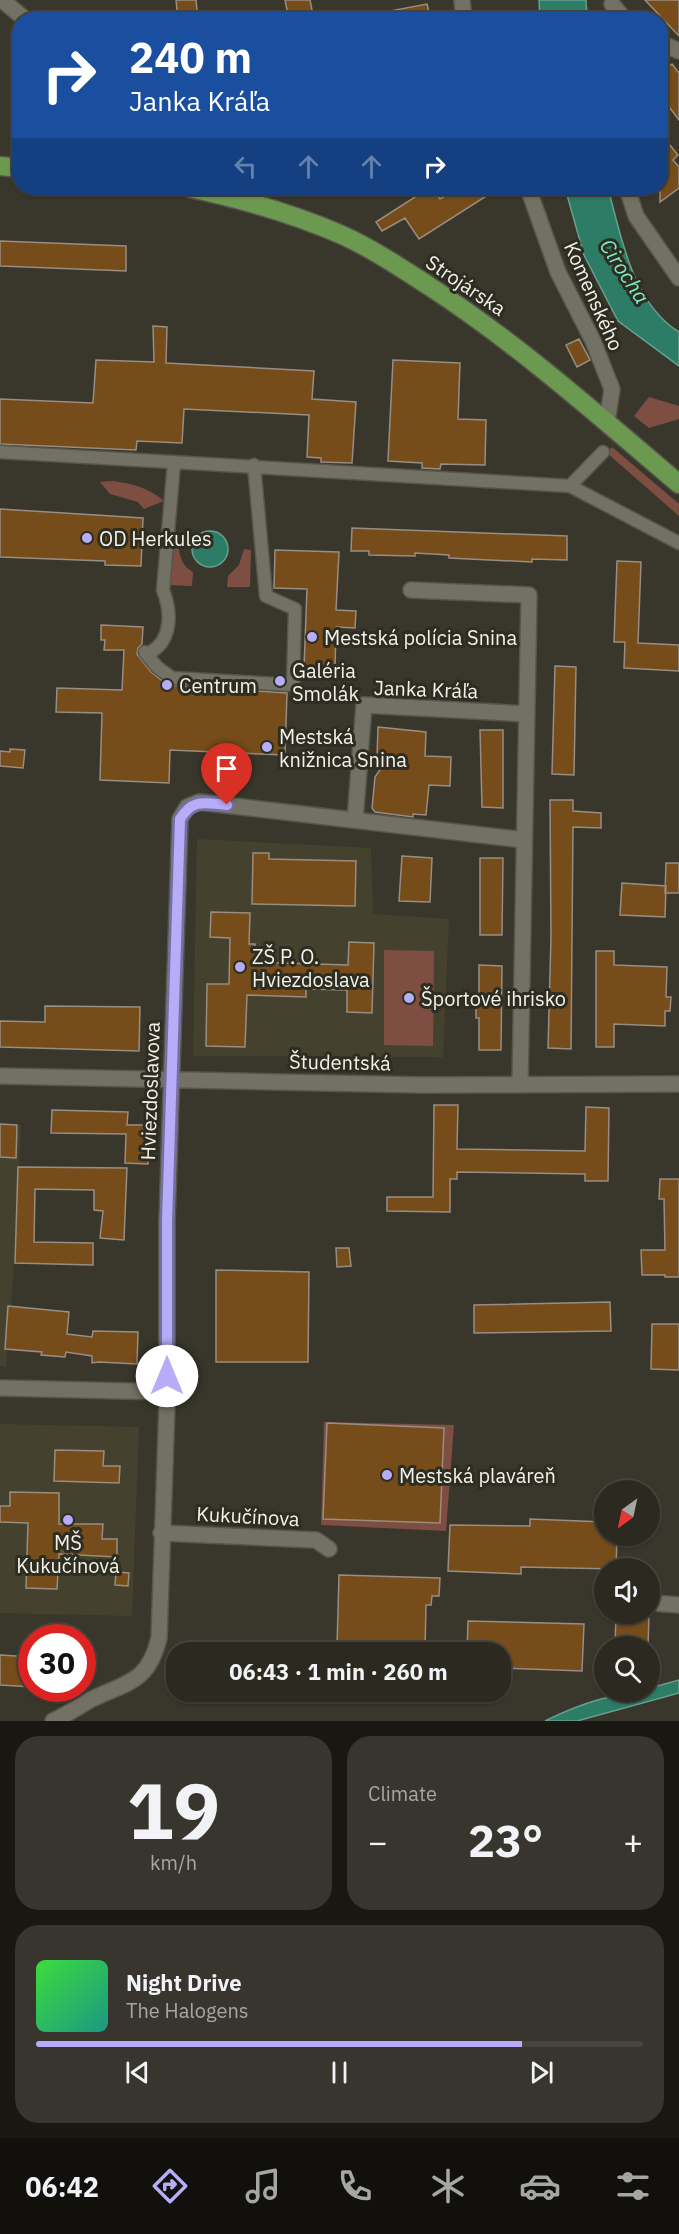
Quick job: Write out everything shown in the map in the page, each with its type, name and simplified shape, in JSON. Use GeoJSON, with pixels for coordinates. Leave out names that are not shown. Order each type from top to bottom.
{"type":"FeatureCollection","features":[{"type":"Feature","properties":{"kind":"main road","name":"Strojárska"},"geometry":{"type":"LineString","coordinates":[[218,195],[312,223],[384,257],[489,327],[607,422],[679,484]]}},
{"type":"Feature","properties":{"kind":"street"},"geometry":{"type":"LineString","coordinates":[[2,0],[16,12]]}},
{"type":"Feature","properties":{"kind":"street","name":"Komenského"},"geometry":{"type":"LineString","coordinates":[[530,195],[558,272],[593,342],[612,389],[607,422]]}},
{"type":"Feature","properties":{"kind":"street"},"geometry":{"type":"LineString","coordinates":[[629,195],[636,216],[679,278]]}},
{"type":"Feature","properties":{"kind":"street"},"geometry":{"type":"LineString","coordinates":[[0,452],[174,463],[254,465],[312,471],[570,486],[679,543]]}},
{"type":"Feature","properties":{"kind":"street"},"geometry":{"type":"LineString","coordinates":[[570,486],[603,452]]}},
{"type":"Feature","properties":{"kind":"street"},"geometry":{"type":"LineString","coordinates":[[174,463],[163,590],[169,606],[166,636],[159,647],[148,652],[157,667],[172,678],[293,685],[295,609],[266,596],[254,465]]}},
{"type":"Feature","properties":{"kind":"street"},"geometry":{"type":"LineString","coordinates":[[411,590],[529,595],[520,1085]]}},
{"type":"Feature","properties":{"kind":"street","name":"Janka Kráľa"},"geometry":{"type":"LineString","coordinates":[[355,820],[364,705],[527,714]]}},
{"type":"Feature","properties":{"kind":"street","name":"Hviezdoslavova"},"geometry":{"type":"LineString","coordinates":[[167,1392],[167,1221],[180,819],[187,807],[199,802],[355,820]]}},
{"type":"Feature","properties":{"kind":"street"},"geometry":{"type":"LineString","coordinates":[[355,820],[524,840]]}},
{"type":"Feature","properties":{"kind":"street","name":"Študentská"},"geometry":{"type":"LineString","coordinates":[[0,1076],[520,1085],[679,1084]]}},
{"type":"Feature","properties":{"kind":"street"},"geometry":{"type":"LineString","coordinates":[[0,1388],[167,1392],[159,1638],[152,1661],[135,1679],[53,1721]]}},
{"type":"Feature","properties":{"kind":"street","name":"Kukučínova"},"geometry":{"type":"LineString","coordinates":[[161,1533],[316,1540],[329,1549]]}},
{"type":"Feature","properties":{"kind":"street"},"geometry":{"type":"LineString","coordinates":[[660,1604],[679,1605]]}},
{"type":"Feature","properties":{"kind":"shaded area"},"geometry":{"type":"Polygon","coordinates":[[[649,397],[679,406],[679,419],[649,428],[634,416],[649,397]]]}},
{"type":"Feature","properties":{"kind":"shaded area"},"geometry":{"type":"Polygon","coordinates":[[[612,447],[679,504],[679,516],[607,453],[612,447]]]}},
{"type":"Feature","properties":{"kind":"shaded area"},"geometry":{"type":"Polygon","coordinates":[[[112,481],[140,487],[164,501],[144,509],[138,502],[110,494],[100,482],[112,481]]]}},
{"type":"Feature","properties":{"kind":"shaded area"},"geometry":{"type":"Polygon","coordinates":[[[171,538],[179,538],[181,558],[185,566],[193,572],[192,586],[169,585],[171,538]]]}},
{"type":"Feature","properties":{"kind":"shaded area"},"geometry":{"type":"Polygon","coordinates":[[[244,549],[251,550],[250,587],[227,587],[228,576],[239,565],[244,549]]]}},
{"type":"Feature","properties":{"kind":"shaded area"},"geometry":{"type":"Polygon","coordinates":[[[197,839],[371,848],[373,914],[449,919],[443,1057],[193,1056],[197,839]]]}},
{"type":"Feature","properties":{"kind":"shaded area","name":"Športové ihrisko"},"geometry":{"type":"Polygon","coordinates":[[[384,950],[434,951],[433,1046],[384,1045],[384,950]]]}},
{"type":"Feature","properties":{"kind":"shaded area"},"geometry":{"type":"Polygon","coordinates":[[[0,1125],[21,1125],[6,1366],[0,1366],[0,1125]]]}},
{"type":"Feature","properties":{"kind":"shaded area","name":"Mestská plaváreň"},"geometry":{"type":"Polygon","coordinates":[[[324,1422],[454,1425],[446,1531],[321,1525],[324,1422]]]}},
{"type":"Feature","properties":{"kind":"shaded area","name":"MŠ Kukučínová"},"geometry":{"type":"Polygon","coordinates":[[[0,1424],[139,1427],[132,1616],[0,1613],[0,1424]]]}},
{"type":"Feature","properties":{"kind":"water"},"geometry":{"type":"Polygon","coordinates":[[[539,0],[586,0],[587,12],[540,12],[539,0]]]}},
{"type":"Feature","properties":{"kind":"water","name":"Cirocha"},"geometry":{"type":"Polygon","coordinates":[[[567,195],[610,195],[624,247],[639,286],[663,319],[679,332],[679,366],[618,321],[584,255],[567,195]]]}},
{"type":"Feature","properties":{"kind":"water"},"geometry":{"type":"Polygon","coordinates":[[[210,531],[223,536],[228,549],[223,562],[210,567],[197,562],[192,549],[197,536],[210,531]]]}},
{"type":"Feature","properties":{"kind":"water"},"geometry":{"type":"Polygon","coordinates":[[[679,1680],[679,1693],[660,1698],[660,1685],[679,1680]]]}},
{"type":"Feature","properties":{"kind":"water"},"geometry":{"type":"Polygon","coordinates":[[[594,1701],[646,1702],[577,1721],[545,1721],[594,1701]]]}},
{"type":"Feature","properties":{"kind":"building"},"geometry":{"type":"Polygon","coordinates":[[[176,0],[196,0],[197,12],[177,12],[176,0]]]}},
{"type":"Feature","properties":{"kind":"building"},"geometry":{"type":"Polygon","coordinates":[[[285,0],[310,0],[312,12],[287,12],[285,0]]]}},
{"type":"Feature","properties":{"kind":"building"},"geometry":{"type":"Polygon","coordinates":[[[645,0],[679,0],[679,36],[668,24],[668,12],[656,12],[645,0]]]}},
{"type":"Feature","properties":{"kind":"building"},"geometry":{"type":"Polygon","coordinates":[[[427,4],[429,12],[384,12],[427,4]]]}},
{"type":"Feature","properties":{"kind":"building"},"geometry":{"type":"Polygon","coordinates":[[[672,64],[679,73],[679,120],[668,105],[668,67],[672,64]]]}},
{"type":"Feature","properties":{"kind":"building"},"geometry":{"type":"Polygon","coordinates":[[[668,145],[678,155],[673,160],[679,167],[679,188],[660,202],[660,195],[668,195],[668,145]]]}},
{"type":"Feature","properties":{"kind":"building"},"geometry":{"type":"Polygon","coordinates":[[[418,195],[437,195],[440,199],[447,195],[488,195],[419,239],[405,218],[382,231],[376,222],[418,195]]]}},
{"type":"Feature","properties":{"kind":"building"},"geometry":{"type":"Polygon","coordinates":[[[0,241],[126,246],[126,271],[0,266],[0,241]]]}},
{"type":"Feature","properties":{"kind":"building"},"geometry":{"type":"Polygon","coordinates":[[[153,326],[167,327],[166,363],[314,371],[312,399],[356,402],[352,463],[321,462],[321,458],[307,457],[309,415],[184,409],[182,443],[137,441],[136,450],[0,444],[0,399],[93,403],[96,360],[154,362],[153,326]]]}},
{"type":"Feature","properties":{"kind":"building"},"geometry":{"type":"Polygon","coordinates":[[[579,339],[590,360],[577,367],[566,345],[579,339]]]}},
{"type":"Feature","properties":{"kind":"building"},"geometry":{"type":"Polygon","coordinates":[[[393,360],[460,363],[458,419],[486,420],[485,465],[441,464],[440,469],[422,468],[422,463],[388,461],[393,360]]]}},
{"type":"Feature","properties":{"kind":"building","name":"OD Herkules"},"geometry":{"type":"Polygon","coordinates":[[[0,509],[143,518],[141,566],[105,565],[105,561],[0,557],[0,509]]]}},
{"type":"Feature","properties":{"kind":"building"},"geometry":{"type":"Polygon","coordinates":[[[352,528],[567,536],[567,560],[532,559],[532,562],[449,558],[449,555],[415,553],[415,556],[369,555],[369,551],[351,551],[352,528]]]}},
{"type":"Feature","properties":{"kind":"building"},"geometry":{"type":"Polygon","coordinates":[[[275,550],[339,552],[336,610],[356,611],[355,628],[336,627],[335,669],[304,668],[307,589],[274,588],[275,550]]]}},
{"type":"Feature","properties":{"kind":"building"},"geometry":{"type":"Polygon","coordinates":[[[617,561],[641,562],[638,643],[679,645],[679,671],[624,668],[625,642],[614,642],[617,561]]]}},
{"type":"Feature","properties":{"kind":"building"},"geometry":{"type":"Polygon","coordinates":[[[101,625],[143,627],[142,644],[137,654],[151,672],[168,685],[287,693],[285,755],[170,750],[169,783],[100,780],[102,713],[56,712],[57,688],[122,690],[124,650],[104,650],[105,640],[101,640],[101,625]]]}},
{"type":"Feature","properties":{"kind":"building"},"geometry":{"type":"Polygon","coordinates":[[[555,666],[576,667],[574,775],[552,774],[555,666]]]}},
{"type":"Feature","properties":{"kind":"building"},"geometry":{"type":"Polygon","coordinates":[[[378,727],[426,732],[425,756],[451,757],[450,786],[429,785],[426,815],[413,814],[413,817],[375,812],[372,808],[375,777],[388,758],[377,757],[378,727]]]}},
{"type":"Feature","properties":{"kind":"building"},"geometry":{"type":"Polygon","coordinates":[[[480,730],[503,730],[503,808],[482,807],[480,730]]]}},
{"type":"Feature","properties":{"kind":"building"},"geometry":{"type":"Polygon","coordinates":[[[10,749],[25,750],[23,768],[0,766],[0,751],[10,752],[10,749]]]}},
{"type":"Feature","properties":{"kind":"building"},"geometry":{"type":"Polygon","coordinates":[[[550,800],[573,800],[573,811],[601,813],[601,828],[573,827],[571,1049],[548,1048],[551,937],[550,800]]]}},
{"type":"Feature","properties":{"kind":"building"},"geometry":{"type":"Polygon","coordinates":[[[253,853],[269,853],[269,859],[356,861],[355,906],[252,904],[253,853]]]}},
{"type":"Feature","properties":{"kind":"building"},"geometry":{"type":"Polygon","coordinates":[[[402,856],[432,858],[430,902],[399,901],[402,856]]]}},
{"type":"Feature","properties":{"kind":"building"},"geometry":{"type":"Polygon","coordinates":[[[480,858],[503,858],[502,935],[480,935],[480,858]]]}},
{"type":"Feature","properties":{"kind":"building"},"geometry":{"type":"Polygon","coordinates":[[[666,863],[679,863],[679,893],[665,893],[666,863]]]}},
{"type":"Feature","properties":{"kind":"building"},"geometry":{"type":"Polygon","coordinates":[[[622,883],[666,886],[665,917],[620,915],[622,883]]]}},
{"type":"Feature","properties":{"kind":"building"},"geometry":{"type":"Polygon","coordinates":[[[211,912],[250,913],[249,944],[255,944],[255,962],[348,965],[349,942],[374,943],[372,1013],[347,1012],[347,990],[306,989],[306,997],[247,995],[245,1047],[206,1046],[207,984],[229,984],[230,938],[210,937],[211,912]]]}},
{"type":"Feature","properties":{"kind":"building"},"geometry":{"type":"Polygon","coordinates":[[[596,951],[614,951],[614,965],[667,967],[666,997],[671,997],[670,1011],[665,1011],[665,1026],[614,1024],[614,1047],[596,1047],[596,951]]]}},
{"type":"Feature","properties":{"kind":"building"},"geometry":{"type":"Polygon","coordinates":[[[479,965],[502,966],[501,1050],[479,1050],[476,996],[479,995],[479,965]]]}},
{"type":"Feature","properties":{"kind":"building"},"geometry":{"type":"Polygon","coordinates":[[[45,1006],[140,1007],[139,1051],[0,1047],[0,1021],[45,1022],[45,1006]]]}},
{"type":"Feature","properties":{"kind":"building"},"geometry":{"type":"Polygon","coordinates":[[[434,1105],[458,1105],[457,1149],[585,1151],[586,1107],[609,1108],[608,1181],[585,1181],[585,1174],[457,1172],[457,1179],[450,1179],[450,1212],[387,1211],[387,1197],[433,1197],[434,1105]]]}},
{"type":"Feature","properties":{"kind":"building"},"geometry":{"type":"Polygon","coordinates":[[[52,1110],[128,1112],[127,1125],[149,1125],[148,1164],[125,1163],[126,1134],[51,1133],[52,1110]]]}},
{"type":"Feature","properties":{"kind":"building"},"geometry":{"type":"Polygon","coordinates":[[[0,1124],[17,1125],[16,1158],[0,1157],[0,1124]]]}},
{"type":"Feature","properties":{"kind":"building"},"geometry":{"type":"Polygon","coordinates":[[[18,1167],[127,1168],[124,1240],[100,1238],[103,1211],[94,1210],[94,1190],[35,1189],[34,1242],[93,1243],[93,1265],[15,1263],[18,1167]]]}},
{"type":"Feature","properties":{"kind":"building"},"geometry":{"type":"Polygon","coordinates":[[[660,1179],[679,1179],[679,1277],[642,1275],[641,1250],[665,1250],[664,1199],[659,1199],[660,1179]]]}},
{"type":"Feature","properties":{"kind":"building"},"geometry":{"type":"Polygon","coordinates":[[[336,1248],[349,1248],[351,1266],[337,1267],[336,1248]]]}},
{"type":"Feature","properties":{"kind":"building"},"geometry":{"type":"Polygon","coordinates":[[[216,1270],[309,1272],[308,1362],[216,1362],[216,1270]]]}},
{"type":"Feature","properties":{"kind":"building"},"geometry":{"type":"Polygon","coordinates":[[[610,1302],[611,1331],[474,1333],[474,1305],[610,1302]]]}},
{"type":"Feature","properties":{"kind":"building"},"geometry":{"type":"Polygon","coordinates":[[[8,1306],[69,1312],[67,1334],[92,1337],[93,1331],[138,1332],[137,1364],[92,1363],[92,1356],[66,1352],[65,1357],[41,1355],[42,1352],[5,1349],[8,1306]]]}},
{"type":"Feature","properties":{"kind":"building"},"geometry":{"type":"Polygon","coordinates":[[[652,1324],[679,1324],[679,1370],[651,1369],[652,1324]]]}},
{"type":"Feature","properties":{"kind":"building","name":"Mestská plaváreň"},"geometry":{"type":"Polygon","coordinates":[[[327,1423],[444,1428],[440,1523],[323,1519],[327,1423]]]}},
{"type":"Feature","properties":{"kind":"building"},"geometry":{"type":"Polygon","coordinates":[[[55,1450],[104,1451],[103,1466],[120,1466],[119,1483],[54,1481],[55,1450]]]}},
{"type":"Feature","properties":{"kind":"building"},"geometry":{"type":"Polygon","coordinates":[[[10,1492],[59,1493],[59,1524],[103,1524],[102,1539],[117,1539],[117,1557],[59,1554],[57,1589],[26,1588],[28,1523],[0,1522],[0,1506],[10,1506],[10,1492]]]}},
{"type":"Feature","properties":{"kind":"building"},"geometry":{"type":"Polygon","coordinates":[[[530,1519],[594,1522],[594,1546],[617,1546],[616,1558],[594,1558],[594,1569],[521,1567],[521,1574],[448,1571],[450,1525],[530,1526],[530,1519]]]}},
{"type":"Feature","properties":{"kind":"building"},"geometry":{"type":"Polygon","coordinates":[[[116,1572],[129,1573],[128,1586],[115,1585],[116,1572]]]}},
{"type":"Feature","properties":{"kind":"building"},"geometry":{"type":"Polygon","coordinates":[[[339,1575],[440,1578],[439,1596],[432,1596],[431,1605],[426,1605],[425,1642],[337,1642],[339,1575]]]}},
{"type":"Feature","properties":{"kind":"building"},"geometry":{"type":"Polygon","coordinates":[[[468,1621],[584,1624],[582,1671],[511,1668],[511,1642],[467,1642],[468,1621]]]}},
{"type":"Feature","properties":{"kind":"building"},"geometry":{"type":"Polygon","coordinates":[[[616,1624],[649,1624],[648,1636],[615,1636],[616,1624]]]}},
{"type":"Feature","properties":{"kind":"building"},"geometry":{"type":"Polygon","coordinates":[[[0,1655],[18,1656],[18,1686],[0,1685],[0,1655]]]}},
{"type":"Feature","properties":{"kind":"place","name":"OD Herkules"},"geometry":{"type":"Point","coordinates":[87,538]}},
{"type":"Feature","properties":{"kind":"place","name":"Mestská polícia Snina"},"geometry":{"type":"Point","coordinates":[312,637]}},
{"type":"Feature","properties":{"kind":"place","name":"Galéria Smolák"},"geometry":{"type":"Point","coordinates":[280,681]}},
{"type":"Feature","properties":{"kind":"place","name":"Centrum"},"geometry":{"type":"Point","coordinates":[167,685]}},
{"type":"Feature","properties":{"kind":"place","name":"Mestská knižnica Snina"},"geometry":{"type":"Point","coordinates":[267,747]}},
{"type":"Feature","properties":{"kind":"place","name":"ZŠ P. O. Hviezdoslava"},"geometry":{"type":"Point","coordinates":[240,967]}},
{"type":"Feature","properties":{"kind":"place","name":"Športové ihrisko"},"geometry":{"type":"Point","coordinates":[409,998]}},
{"type":"Feature","properties":{"kind":"place","name":"Mestská plaváreň"},"geometry":{"type":"Point","coordinates":[387,1475]}},
{"type":"Feature","properties":{"kind":"place","name":"MŠ Kukučínová"},"geometry":{"type":"Point","coordinates":[68,1520]}},
{"type":"Feature","properties":{"kind":"route"},"geometry":{"type":"LineString","coordinates":[[167,1376],[167,1221],[178,833],[180,819],[187,807],[199,802],[227,805]]}}]}
